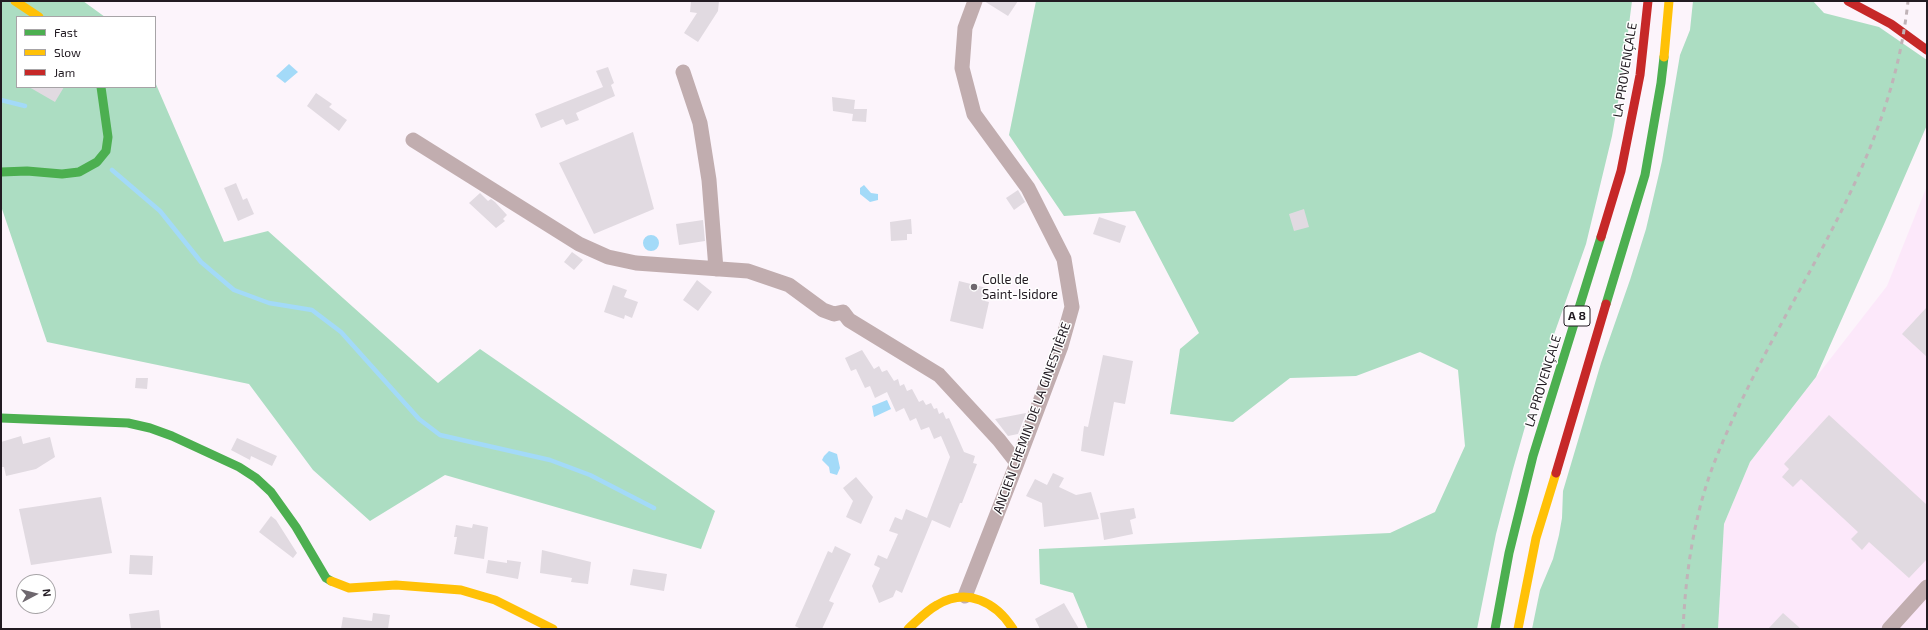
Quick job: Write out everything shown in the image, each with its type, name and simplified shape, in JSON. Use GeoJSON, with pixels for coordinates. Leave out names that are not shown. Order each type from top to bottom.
{"type":"FeatureCollection","features":[{"type":"Feature","properties":{"kind":"main road"},"geometry":{"type":"LineString","coordinates":[[15,1],[37,16]]}},
{"type":"Feature","properties":{"kind":"main road","name":"LA PROVENÇALE"},"geometry":{"type":"LineString","coordinates":[[1495,629],[1501,588],[1533,456],[1621,171],[1640,75],[1648,1]]}},
{"type":"Feature","properties":{"kind":"main road","name":"A 8"},"geometry":{"type":"LineString","coordinates":[[1518,629],[1536,538],[1645,175],[1661,82],[1669,1]]}},
{"type":"Feature","properties":{"kind":"main road"},"geometry":{"type":"LineString","coordinates":[[1848,1],[1891,24],[1927,50]]}},
{"type":"Feature","properties":{"kind":"main road"},"geometry":{"type":"LineString","coordinates":[[1877,7],[1891,24]]}},
{"type":"Feature","properties":{"kind":"main road"},"geometry":{"type":"LineString","coordinates":[[1,172],[27,171],[62,174],[79,172],[97,162],[106,151],[108,137],[101,88]]}},
{"type":"Feature","properties":{"kind":"main road"},"geometry":{"type":"LineString","coordinates":[[1,418],[128,423],[150,428],[172,436],[239,467],[256,478],[271,492],[296,528],[326,578],[336,584],[349,588],[396,585],[425,586],[461,590],[495,600],[553,629]]}},
{"type":"Feature","properties":{"kind":"main road"},"geometry":{"type":"LineString","coordinates":[[908,629],[924,614],[942,602],[965,596],[991,604],[1000,612],[1013,629]]}},
{"type":"Feature","properties":{"kind":"street","name":"ANCIEN CHEMIN DE LA GINESTIÈRE"},"geometry":{"type":"LineString","coordinates":[[965,596],[1018,464],[1061,346],[1072,307],[1064,259],[1028,188],[974,114],[962,68],[965,28],[975,1]]}},
{"type":"Feature","properties":{"kind":"street"},"geometry":{"type":"LineString","coordinates":[[682,72],[700,123],[709,180],[716,269]]}},
{"type":"Feature","properties":{"kind":"street"},"geometry":{"type":"LineString","coordinates":[[413,140],[579,244],[608,257],[636,263],[748,271],[789,285],[823,310],[834,314],[843,312],[849,320],[939,375],[999,440],[1018,464]]}},
{"type":"Feature","properties":{"kind":"street"},"geometry":{"type":"LineString","coordinates":[[1889,629],[1927,587]]}},
{"type":"Feature","properties":{"kind":"shaded area"},"geometry":{"type":"Polygon","coordinates":[[[1927,186],[1927,629],[1718,629],[1724,524],[1750,462],[1887,286],[1927,186]]]}},
{"type":"Feature","properties":{"kind":"green space"},"geometry":{"type":"Polygon","coordinates":[[[1,1],[83,1],[104,16],[16,16],[16,88],[156,88],[156,84],[224,242],[268,231],[438,383],[480,349],[715,511],[701,549],[445,475],[370,521],[313,470],[249,384],[47,342],[1,206],[1,1]]]}},
{"type":"Feature","properties":{"kind":"green space"},"geometry":{"type":"Polygon","coordinates":[[[1036,1],[1632,1],[1622,79],[1612,136],[1586,244],[1540,374],[1513,469],[1496,534],[1477,629],[1088,629],[1073,593],[1040,584],[1039,549],[1390,533],[1435,512],[1465,446],[1458,370],[1420,352],[1356,376],[1290,378],[1233,422],[1170,414],[1180,349],[1199,333],[1135,211],[1064,216],[1009,135],[1036,1]]]}},
{"type":"Feature","properties":{"kind":"green space"},"geometry":{"type":"Polygon","coordinates":[[[1693,1],[1813,1],[1824,13],[1879,27],[1927,60],[1927,125],[1816,377],[1750,462],[1724,524],[1718,629],[1532,629],[1540,590],[1553,559],[1559,535],[1562,518],[1563,491],[1601,363],[1646,229],[1662,161],[1680,55],[1690,30],[1693,1]]]}},
{"type":"Feature","properties":{"kind":"water"},"geometry":{"type":"Polygon","coordinates":[[[289,64],[298,72],[285,83],[276,76],[289,64]]]}},
{"type":"Feature","properties":{"kind":"water"},"geometry":{"type":"Polygon","coordinates":[[[864,185],[871,193],[878,194],[878,200],[870,202],[860,194],[860,188],[864,185]]]}},
{"type":"Feature","properties":{"kind":"water"},"geometry":{"type":"Polygon","coordinates":[[[651,235],[657,237],[659,243],[657,249],[651,251],[645,249],[643,243],[645,237],[651,235]]]}},
{"type":"Feature","properties":{"kind":"water"},"geometry":{"type":"Polygon","coordinates":[[[887,400],[891,409],[874,417],[872,406],[887,400]]]}},
{"type":"Feature","properties":{"kind":"water"},"geometry":{"type":"Polygon","coordinates":[[[829,451],[837,454],[840,468],[837,475],[830,473],[829,467],[822,460],[829,451]]]}},
{"type":"Feature","properties":{"kind":"building"},"geometry":{"type":"Polygon","coordinates":[[[691,1],[719,1],[718,11],[698,42],[684,33],[697,13],[690,12],[691,1]]]}},
{"type":"Feature","properties":{"kind":"building"},"geometry":{"type":"Polygon","coordinates":[[[984,1],[1018,1],[1008,16],[984,1]]]}},
{"type":"Feature","properties":{"kind":"building"},"geometry":{"type":"Polygon","coordinates":[[[608,67],[614,83],[611,85],[615,96],[576,113],[579,120],[566,125],[563,119],[541,128],[535,114],[603,87],[596,71],[608,67]]]}},
{"type":"Feature","properties":{"kind":"building"},"geometry":{"type":"Polygon","coordinates":[[[31,88],[63,88],[55,102],[31,88]]]}},
{"type":"Feature","properties":{"kind":"building"},"geometry":{"type":"Polygon","coordinates":[[[316,93],[332,104],[329,107],[347,120],[339,131],[307,106],[316,93]]]}},
{"type":"Feature","properties":{"kind":"building"},"geometry":{"type":"Polygon","coordinates":[[[832,97],[855,100],[854,109],[867,109],[866,122],[852,121],[853,114],[833,111],[832,97]]]}},
{"type":"Feature","properties":{"kind":"building"},"geometry":{"type":"Polygon","coordinates":[[[633,132],[654,209],[594,234],[559,163],[633,132]]]}},
{"type":"Feature","properties":{"kind":"building"},"geometry":{"type":"Polygon","coordinates":[[[236,183],[243,200],[247,198],[254,214],[238,221],[224,188],[236,183]]]}},
{"type":"Feature","properties":{"kind":"building"},"geometry":{"type":"Polygon","coordinates":[[[1018,190],[1025,202],[1014,210],[1006,198],[1018,190]]]}},
{"type":"Feature","properties":{"kind":"building"},"geometry":{"type":"Polygon","coordinates":[[[480,193],[488,201],[491,199],[495,202],[507,215],[503,219],[505,221],[496,228],[469,203],[480,193]]]}},
{"type":"Feature","properties":{"kind":"building"},"geometry":{"type":"Polygon","coordinates":[[[1304,209],[1309,227],[1294,231],[1289,214],[1304,209]]]}},
{"type":"Feature","properties":{"kind":"building"},"geometry":{"type":"Polygon","coordinates":[[[1099,217],[1126,226],[1120,243],[1093,234],[1099,217]]]}},
{"type":"Feature","properties":{"kind":"building"},"geometry":{"type":"Polygon","coordinates":[[[911,219],[912,234],[907,234],[907,240],[891,241],[890,222],[911,219]]]}},
{"type":"Feature","properties":{"kind":"building"},"geometry":{"type":"Polygon","coordinates":[[[703,220],[705,241],[679,245],[676,224],[703,220]]]}},
{"type":"Feature","properties":{"kind":"building"},"geometry":{"type":"Polygon","coordinates":[[[572,252],[583,260],[574,270],[564,262],[572,252]]]}},
{"type":"Feature","properties":{"kind":"building"},"geometry":{"type":"Polygon","coordinates":[[[697,280],[712,292],[698,311],[683,300],[697,280]]]}},
{"type":"Feature","properties":{"kind":"building"},"geometry":{"type":"Polygon","coordinates":[[[959,281],[987,288],[985,301],[989,302],[983,329],[950,321],[959,281]]]}},
{"type":"Feature","properties":{"kind":"building"},"geometry":{"type":"Polygon","coordinates":[[[613,285],[627,290],[624,297],[638,302],[632,318],[625,315],[624,319],[604,312],[613,285]]]}},
{"type":"Feature","properties":{"kind":"building"},"geometry":{"type":"Polygon","coordinates":[[[1927,307],[1927,357],[1902,334],[1927,307]]]}},
{"type":"Feature","properties":{"kind":"building"},"geometry":{"type":"Polygon","coordinates":[[[862,350],[874,369],[879,366],[882,372],[887,370],[894,381],[898,379],[900,386],[904,384],[907,391],[912,389],[919,402],[923,400],[926,405],[931,403],[934,409],[937,408],[939,414],[943,412],[946,419],[949,418],[964,452],[975,456],[973,463],[977,464],[962,503],[960,503],[950,528],[932,520],[902,593],[896,590],[893,597],[879,603],[872,586],[880,568],[874,565],[878,555],[887,559],[898,534],[889,531],[895,517],[902,520],[906,509],[927,518],[950,457],[941,436],[934,439],[929,427],[921,430],[916,418],[910,421],[904,408],[896,412],[887,392],[875,398],[870,386],[865,388],[856,369],[851,371],[845,358],[862,350]]]}},
{"type":"Feature","properties":{"kind":"building"},"geometry":{"type":"Polygon","coordinates":[[[1103,355],[1133,361],[1125,404],[1114,402],[1104,456],[1081,451],[1084,426],[1088,427],[1103,355]]]}},
{"type":"Feature","properties":{"kind":"building"},"geometry":{"type":"Polygon","coordinates":[[[136,378],[148,378],[147,389],[135,388],[136,378]]]}},
{"type":"Feature","properties":{"kind":"building"},"geometry":{"type":"Polygon","coordinates":[[[1026,413],[1018,434],[1008,436],[995,419],[1026,413]]]}},
{"type":"Feature","properties":{"kind":"building"},"geometry":{"type":"Polygon","coordinates":[[[1829,415],[1927,505],[1927,559],[1909,578],[1869,542],[1862,550],[1851,539],[1858,532],[1801,479],[1793,487],[1782,477],[1789,469],[1784,464],[1829,415]]]}},
{"type":"Feature","properties":{"kind":"building"},"geometry":{"type":"Polygon","coordinates":[[[21,436],[23,444],[50,437],[55,457],[36,469],[6,476],[4,467],[1,467],[1,442],[21,436]]]}},
{"type":"Feature","properties":{"kind":"building"},"geometry":{"type":"Polygon","coordinates":[[[237,438],[277,456],[272,466],[251,456],[250,460],[231,450],[237,438]]]}},
{"type":"Feature","properties":{"kind":"building"},"geometry":{"type":"Polygon","coordinates":[[[1053,473],[1064,478],[1059,487],[1076,495],[1091,492],[1099,519],[1044,527],[1042,503],[1026,496],[1035,479],[1047,485],[1053,473]]]}},
{"type":"Feature","properties":{"kind":"building"},"geometry":{"type":"Polygon","coordinates":[[[856,477],[873,497],[861,524],[846,517],[853,501],[843,488],[856,477]]]}},
{"type":"Feature","properties":{"kind":"building"},"geometry":{"type":"Polygon","coordinates":[[[101,497],[112,553],[31,565],[19,509],[101,497]]]}},
{"type":"Feature","properties":{"kind":"building"},"geometry":{"type":"Polygon","coordinates":[[[1134,508],[1136,518],[1130,520],[1133,534],[1104,540],[1100,513],[1134,508]]]}},
{"type":"Feature","properties":{"kind":"building"},"geometry":{"type":"Polygon","coordinates":[[[271,516],[276,520],[297,553],[293,558],[259,532],[271,516]]]}},
{"type":"Feature","properties":{"kind":"building"},"geometry":{"type":"Polygon","coordinates":[[[473,524],[488,527],[484,559],[454,554],[457,537],[454,537],[456,525],[472,528],[473,524]]]}},
{"type":"Feature","properties":{"kind":"building"},"geometry":{"type":"Polygon","coordinates":[[[835,546],[851,554],[829,601],[834,603],[822,629],[801,629],[795,626],[828,551],[832,553],[835,546]]]}},
{"type":"Feature","properties":{"kind":"building"},"geometry":{"type":"Polygon","coordinates":[[[542,550],[591,562],[588,584],[571,582],[572,578],[540,573],[542,550]]]}},
{"type":"Feature","properties":{"kind":"building"},"geometry":{"type":"Polygon","coordinates":[[[130,555],[153,556],[152,575],[129,574],[130,555]]]}},
{"type":"Feature","properties":{"kind":"building"},"geometry":{"type":"Polygon","coordinates":[[[488,560],[507,563],[507,560],[521,562],[518,579],[486,573],[488,560]]]}},
{"type":"Feature","properties":{"kind":"building"},"geometry":{"type":"Polygon","coordinates":[[[633,569],[667,574],[664,591],[630,585],[633,569]]]}},
{"type":"Feature","properties":{"kind":"building"},"geometry":{"type":"Polygon","coordinates":[[[1064,603],[1079,629],[1040,629],[1035,619],[1064,603]]]}},
{"type":"Feature","properties":{"kind":"building"},"geometry":{"type":"Polygon","coordinates":[[[159,610],[161,629],[131,629],[129,614],[159,610]]]}},
{"type":"Feature","properties":{"kind":"building"},"geometry":{"type":"Polygon","coordinates":[[[373,613],[390,615],[388,629],[341,629],[343,617],[372,621],[373,613]]]}},
{"type":"Feature","properties":{"kind":"building"},"geometry":{"type":"Polygon","coordinates":[[[1783,613],[1801,629],[1768,629],[1783,613]]]}},
{"type":"Feature","properties":{"kind":"waterway"},"geometry":{"type":"LineString","coordinates":[[1,100],[25,106]]}},
{"type":"Feature","properties":{"kind":"waterway"},"geometry":{"type":"LineString","coordinates":[[112,170],[160,211],[201,262],[234,290],[269,303],[312,310],[341,332],[419,419],[440,435],[550,460],[590,475],[654,508]]}},
{"type":"Feature","properties":{"kind":"railway"},"geometry":{"type":"LineString","coordinates":[[1683,629],[1684,606],[1693,538],[1711,472],[1744,395],[1830,233],[1857,178],[1880,122],[1897,63],[1908,1]]}},
{"type":"Feature","properties":{"kind":"traffic: fast"},"geometry":{"type":"LineString","coordinates":[[1606,304],[1645,175],[1664,57]]}},
{"type":"Feature","properties":{"kind":"traffic: fast"},"geometry":{"type":"LineString","coordinates":[[1,172],[27,171],[62,174],[79,172],[97,162],[106,151],[108,137],[101,88]]}},
{"type":"Feature","properties":{"kind":"traffic: fast"},"geometry":{"type":"LineString","coordinates":[[1495,629],[1509,553],[1533,456],[1601,237]]}},
{"type":"Feature","properties":{"kind":"traffic: fast"},"geometry":{"type":"LineString","coordinates":[[1,418],[128,423],[150,428],[172,436],[239,467],[256,478],[271,492],[296,527],[326,578],[331,581]]}},
{"type":"Feature","properties":{"kind":"traffic: slow"},"geometry":{"type":"LineString","coordinates":[[15,1],[38,16]]}},
{"type":"Feature","properties":{"kind":"traffic: slow"},"geometry":{"type":"LineString","coordinates":[[1664,57],[1669,1]]}},
{"type":"Feature","properties":{"kind":"traffic: slow"},"geometry":{"type":"LineString","coordinates":[[1518,629],[1536,538],[1556,473]]}},
{"type":"Feature","properties":{"kind":"traffic: slow"},"geometry":{"type":"LineString","coordinates":[[331,581],[349,588],[396,585],[461,590],[495,600],[553,629]]}},
{"type":"Feature","properties":{"kind":"traffic: slow"},"geometry":{"type":"LineString","coordinates":[[908,629],[933,607],[959,597],[980,600],[989,605],[998,611],[1013,629]]}},
{"type":"Feature","properties":{"kind":"traffic: jam"},"geometry":{"type":"LineString","coordinates":[[1601,237],[1621,171],[1640,75],[1648,1]]}},
{"type":"Feature","properties":{"kind":"traffic: jam"},"geometry":{"type":"LineString","coordinates":[[1848,1],[1891,24],[1927,50]]}},
{"type":"Feature","properties":{"kind":"traffic: jam"},"geometry":{"type":"LineString","coordinates":[[1556,473],[1606,304]]}},
{"type":"Feature","properties":{"kind":"place","name":"Colle de Saint-Isidore"},"geometry":{"type":"Point","coordinates":[974,287]}}]}
